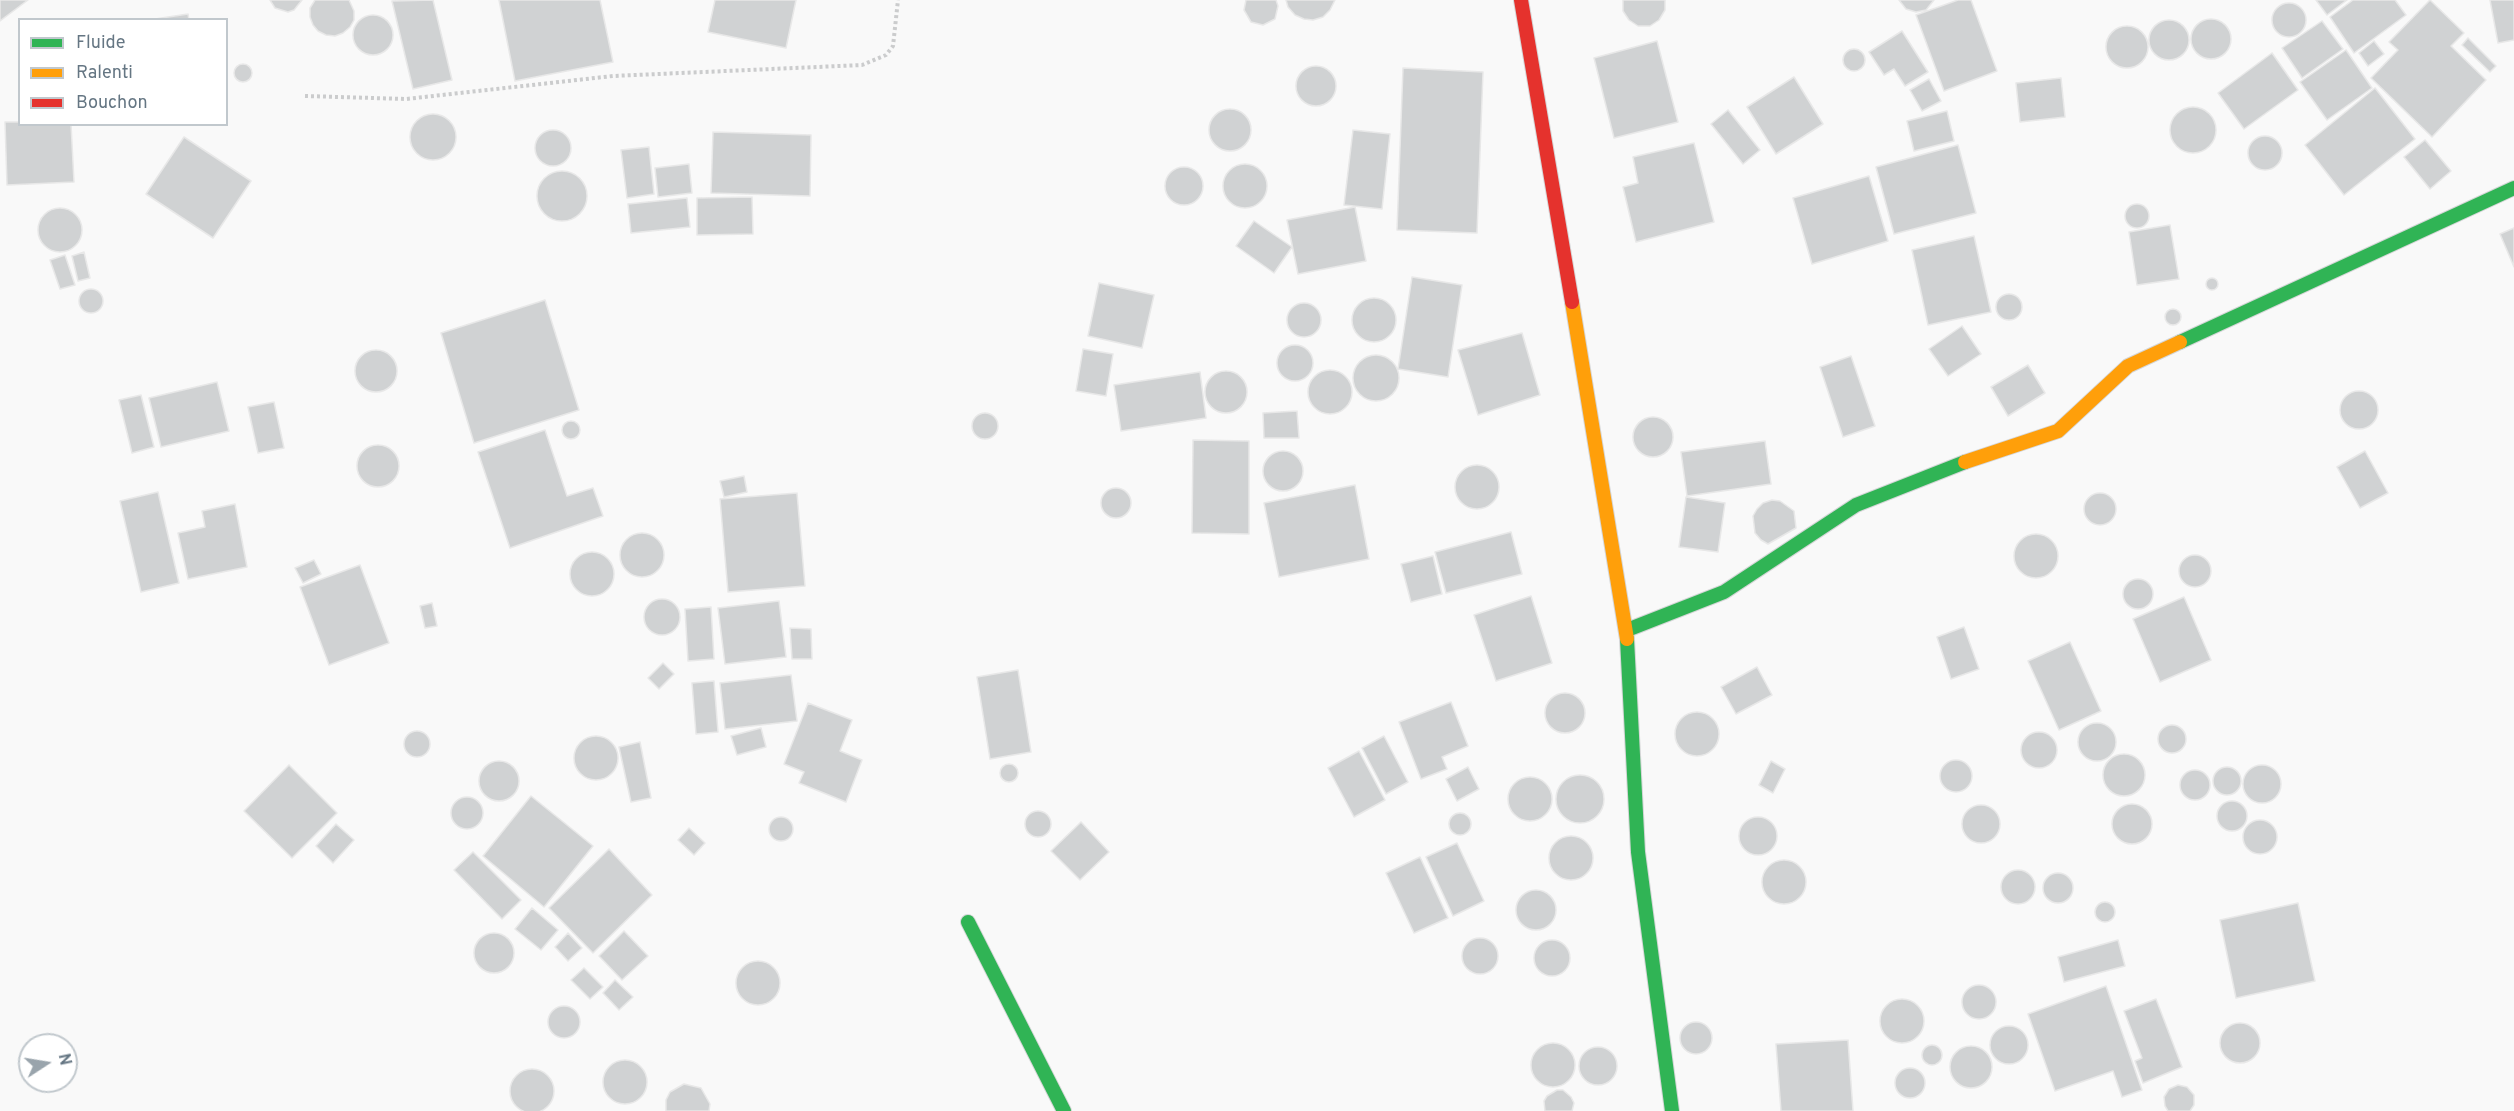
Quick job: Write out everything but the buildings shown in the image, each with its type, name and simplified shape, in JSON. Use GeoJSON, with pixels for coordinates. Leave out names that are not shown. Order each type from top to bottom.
{"type":"FeatureCollection","features":[{"type":"Feature","properties":{"kind":"street"},"geometry":{"type":"LineString","coordinates":[[1521,0],[1627,630],[1638,852],[1672,1111]]}},
{"type":"Feature","properties":{"kind":"street"},"geometry":{"type":"LineString","coordinates":[[1627,630],[1724,592],[1856,505],[1963,463],[2058,430],[2128,366],[2514,188]]}},
{"type":"Feature","properties":{"kind":"street"},"geometry":{"type":"LineString","coordinates":[[968,922],[1064,1111]]}},
{"type":"Feature","properties":{"kind":"path"},"geometry":{"type":"LineString","coordinates":[[305,96],[406,99],[613,76],[862,65],[886,55],[893,46],[898,0]]}},
{"type":"Feature","properties":{"kind":"traffic: fast"},"geometry":{"type":"LineString","coordinates":[[2180,342],[2514,188]]}},
{"type":"Feature","properties":{"kind":"traffic: fast"},"geometry":{"type":"LineString","coordinates":[[1627,630],[1724,592],[1856,505],[1965,462]]}},
{"type":"Feature","properties":{"kind":"traffic: fast"},"geometry":{"type":"LineString","coordinates":[[1627,639],[1638,852],[1672,1111]]}},
{"type":"Feature","properties":{"kind":"traffic: fast"},"geometry":{"type":"LineString","coordinates":[[968,922],[1064,1111]]}},
{"type":"Feature","properties":{"kind":"traffic: slow"},"geometry":{"type":"LineString","coordinates":[[1572,302],[1627,639]]}},
{"type":"Feature","properties":{"kind":"traffic: slow"},"geometry":{"type":"LineString","coordinates":[[1965,462],[2058,431],[2128,366],[2180,342]]}},
{"type":"Feature","properties":{"kind":"traffic: jam"},"geometry":{"type":"LineString","coordinates":[[1521,0],[1572,302]]}}]}
